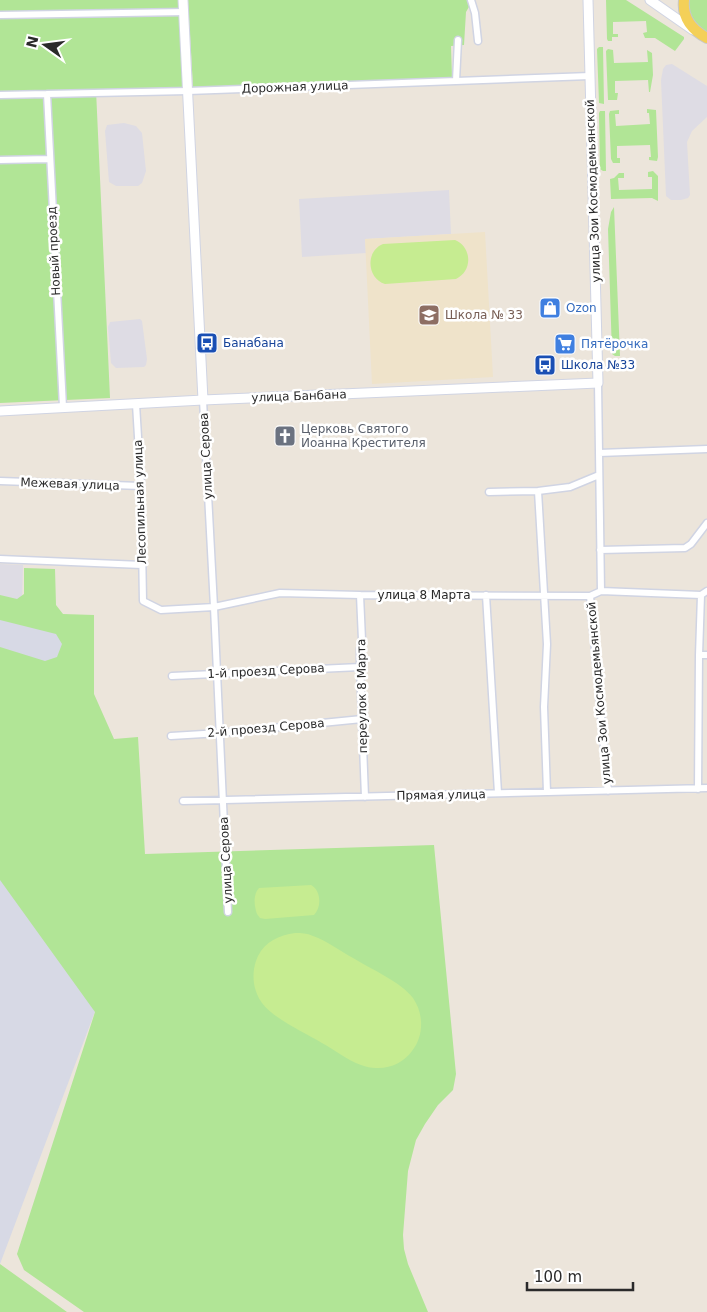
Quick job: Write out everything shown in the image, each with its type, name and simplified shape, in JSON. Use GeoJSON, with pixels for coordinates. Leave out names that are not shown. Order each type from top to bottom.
{"type":"FeatureCollection","features":[{"type":"Feature","properties":{"kind":"main road"},"geometry":{"type":"LineString","coordinates":[[684,0],[686,18],[691,27],[705,37]]}},
{"type":"Feature","properties":{"kind":"street","name":"улица Серова"},"geometry":{"type":"LineString","coordinates":[[184,0],[228,912]]}},
{"type":"Feature","properties":{"kind":"street"},"geometry":{"type":"LineString","coordinates":[[471,0],[475,13],[478,41]]}},
{"type":"Feature","properties":{"kind":"street","name":"улица Зои Космодемьянской"},"geometry":{"type":"LineString","coordinates":[[588,0],[598,383],[601,591]]}},
{"type":"Feature","properties":{"kind":"street"},"geometry":{"type":"LineString","coordinates":[[650,0],[705,37]]}},
{"type":"Feature","properties":{"kind":"street"},"geometry":{"type":"LineString","coordinates":[[0,15],[184,12]]}},
{"type":"Feature","properties":{"kind":"street"},"geometry":{"type":"LineString","coordinates":[[456,81],[458,40]]}},
{"type":"Feature","properties":{"kind":"street","name":"Дорожная улица"},"geometry":{"type":"LineString","coordinates":[[0,95],[188,91],[590,76]]}},
{"type":"Feature","properties":{"kind":"street","name":"Новый проезд"},"geometry":{"type":"LineString","coordinates":[[47,94],[63,408]]}},
{"type":"Feature","properties":{"kind":"street"},"geometry":{"type":"LineString","coordinates":[[0,160],[49,158]]}},
{"type":"Feature","properties":{"kind":"street","name":"улица Банбана"},"geometry":{"type":"LineString","coordinates":[[0,411],[598,383]]}},
{"type":"Feature","properties":{"kind":"street","name":"Лесопильная улица"},"geometry":{"type":"LineString","coordinates":[[136,404],[141,486],[143,601]]}},
{"type":"Feature","properties":{"kind":"street"},"geometry":{"type":"LineString","coordinates":[[599,454],[707,449]]}},
{"type":"Feature","properties":{"kind":"street"},"geometry":{"type":"LineString","coordinates":[[489,492],[538,491],[570,487],[599,475]]}},
{"type":"Feature","properties":{"kind":"street","name":"Межевая улица"},"geometry":{"type":"LineString","coordinates":[[0,481],[141,486]]}},
{"type":"Feature","properties":{"kind":"street"},"geometry":{"type":"LineString","coordinates":[[538,491],[547,644],[544,707],[546,792]]}},
{"type":"Feature","properties":{"kind":"street"},"geometry":{"type":"LineString","coordinates":[[600,550],[685,548],[691,544],[707,523]]}},
{"type":"Feature","properties":{"kind":"street"},"geometry":{"type":"LineString","coordinates":[[0,559],[142,565]]}},
{"type":"Feature","properties":{"kind":"street","name":"улица 8 Марта"},"geometry":{"type":"LineString","coordinates":[[143,601],[161,610],[214,607],[280,593],[590,596],[601,591],[705,595]]}},
{"type":"Feature","properties":{"kind":"street","name":"переулок 8 Марта"},"geometry":{"type":"LineString","coordinates":[[360,595],[362,640],[360,667],[365,797]]}},
{"type":"Feature","properties":{"kind":"street"},"geometry":{"type":"LineString","coordinates":[[486,595],[498,793]]}},
{"type":"Feature","properties":{"kind":"street"},"geometry":{"type":"LineString","coordinates":[[698,789],[699,655],[705,595]]}},
{"type":"Feature","properties":{"kind":"street","name":"улица Зои Космодемьянской"},"geometry":{"type":"LineString","coordinates":[[590,596],[608,791]]}},
{"type":"Feature","properties":{"kind":"street"},"geometry":{"type":"LineString","coordinates":[[699,655],[707,655]]}},
{"type":"Feature","properties":{"kind":"street","name":"1-й проезд Серова"},"geometry":{"type":"LineString","coordinates":[[172,676],[360,667]]}},
{"type":"Feature","properties":{"kind":"street","name":"2-й проезд Серова"},"geometry":{"type":"LineString","coordinates":[[171,736],[362,719]]}},
{"type":"Feature","properties":{"kind":"street","name":"Прямая улица"},"geometry":{"type":"LineString","coordinates":[[183,801],[707,788]]}},
{"type":"Feature","properties":{"kind":"shaded area"},"geometry":{"type":"Polygon","coordinates":[[[672,64],[707,86],[707,117],[692,131],[687,142],[690,195],[688,198],[681,200],[671,200],[666,196],[661,80],[663,69],[666,65],[672,64]]]}},
{"type":"Feature","properties":{"kind":"shaded area"},"geometry":{"type":"Polygon","coordinates":[[[124,123],[136,126],[142,133],[146,171],[142,183],[138,186],[116,186],[109,182],[105,131],[107,125],[124,123]]]}},
{"type":"Feature","properties":{"kind":"shaded area"},"geometry":{"type":"Polygon","coordinates":[[[449,190],[451,234],[365,239],[366,253],[302,257],[299,199],[449,190]]]}},
{"type":"Feature","properties":{"kind":"shaded area","name":"Школа № 33"},"geometry":{"type":"Polygon","coordinates":[[[485,232],[493,377],[372,384],[365,239],[485,232]]]}},
{"type":"Feature","properties":{"kind":"shaded area"},"geometry":{"type":"Polygon","coordinates":[[[140,319],[142,321],[147,359],[146,365],[144,367],[116,368],[111,363],[108,327],[110,322],[140,319]]]}},
{"type":"Feature","properties":{"kind":"shaded area"},"geometry":{"type":"Polygon","coordinates":[[[0,564],[23,565],[22,600],[0,599],[0,564]]]}},
{"type":"Feature","properties":{"kind":"shaded area"},"geometry":{"type":"Polygon","coordinates":[[[0,612],[80,623],[79,665],[111,969],[0,1264],[0,612]]]}},
{"type":"Feature","properties":{"kind":"green space"},"geometry":{"type":"Polygon","coordinates":[[[0,0],[178,0],[183,87],[96,90],[110,398],[0,403],[0,0]]]}},
{"type":"Feature","properties":{"kind":"green space"},"geometry":{"type":"Polygon","coordinates":[[[188,0],[473,0],[466,12],[464,45],[451,46],[452,78],[193,87],[188,0]]]}},
{"type":"Feature","properties":{"kind":"green space"},"geometry":{"type":"Polygon","coordinates":[[[606,0],[626,0],[684,37],[684,39],[675,51],[655,38],[645,38],[643,33],[647,32],[646,21],[613,22],[613,34],[618,34],[618,37],[612,37],[612,41],[608,41],[606,0]]]}},
{"type":"Feature","properties":{"kind":"green space"},"geometry":{"type":"Polygon","coordinates":[[[689,0],[707,0],[707,32],[692,19],[689,10],[689,0]]]}},
{"type":"Feature","properties":{"kind":"green space"},"geometry":{"type":"Polygon","coordinates":[[[603,47],[604,104],[599,103],[597,49],[603,47]]]}},
{"type":"Feature","properties":{"kind":"green space"},"geometry":{"type":"Polygon","coordinates":[[[608,49],[613,50],[614,63],[648,62],[647,50],[652,53],[653,75],[650,92],[648,80],[615,81],[615,93],[618,93],[617,100],[608,100],[606,51],[608,49]]]}},
{"type":"Feature","properties":{"kind":"green space"},"geometry":{"type":"Polygon","coordinates":[[[647,109],[656,110],[657,161],[649,160],[649,157],[651,157],[650,145],[617,146],[617,158],[620,158],[620,163],[613,163],[611,159],[610,111],[619,110],[619,114],[615,114],[616,126],[650,124],[647,109]]]}},
{"type":"Feature","properties":{"kind":"green space"},"geometry":{"type":"Polygon","coordinates":[[[600,111],[605,111],[606,171],[600,169],[600,111]]]}},
{"type":"Feature","properties":{"kind":"green space"},"geometry":{"type":"Polygon","coordinates":[[[653,171],[658,176],[658,201],[652,198],[611,199],[610,179],[619,173],[624,173],[624,178],[618,178],[619,190],[652,189],[652,177],[648,177],[648,172],[653,171]]]}},
{"type":"Feature","properties":{"kind":"green space"},"geometry":{"type":"Polygon","coordinates":[[[614,207],[620,356],[612,354],[608,229],[611,212],[614,207]]]}},
{"type":"Feature","properties":{"kind":"green space"},"geometry":{"type":"Polygon","coordinates":[[[455,240],[465,248],[468,259],[465,271],[456,279],[385,284],[375,277],[372,271],[371,258],[373,252],[383,244],[455,240]]]}},
{"type":"Feature","properties":{"kind":"green space"},"geometry":{"type":"Polygon","coordinates":[[[24,568],[55,569],[56,605],[63,614],[94,615],[94,694],[114,739],[138,737],[145,854],[434,845],[456,1074],[453,1090],[438,1105],[416,1140],[408,1171],[403,1235],[408,1264],[428,1312],[84,1312],[24,1270],[17,1254],[95,1012],[0,880],[0,647],[45,661],[57,657],[62,644],[56,634],[0,620],[0,595],[17,599],[24,594],[24,568]]]}},
{"type":"Feature","properties":{"kind":"green space"},"geometry":{"type":"Polygon","coordinates":[[[311,885],[317,891],[319,899],[317,912],[314,915],[265,919],[260,918],[257,914],[255,900],[259,888],[311,885]]]}},
{"type":"Feature","properties":{"kind":"green space"},"geometry":{"type":"Polygon","coordinates":[[[295,933],[308,934],[328,943],[393,981],[408,992],[417,1004],[421,1025],[419,1039],[405,1058],[396,1064],[381,1068],[361,1065],[282,1020],[267,1009],[259,998],[254,986],[254,968],[258,956],[264,947],[273,940],[283,935],[295,933]]]}},
{"type":"Feature","properties":{"kind":"green space"},"geometry":{"type":"Polygon","coordinates":[[[0,1264],[67,1312],[0,1312],[0,1264]]]}},
{"type":"Feature","properties":{"kind":"place","name":"Ozon"},"geometry":{"type":"Point","coordinates":[550,308]}},
{"type":"Feature","properties":{"kind":"place","name":"Школа № 33"},"geometry":{"type":"Point","coordinates":[429,315]}},
{"type":"Feature","properties":{"kind":"place","name":"Банабана"},"geometry":{"type":"Point","coordinates":[207,343]}},
{"type":"Feature","properties":{"kind":"place","name":"Пятёрочка"},"geometry":{"type":"Point","coordinates":[565,344]}},
{"type":"Feature","properties":{"kind":"place","name":"Школа №33"},"geometry":{"type":"Point","coordinates":[545,365]}},
{"type":"Feature","properties":{"kind":"place","name":"Церковь Святого Иоанна Крестителя"},"geometry":{"type":"Point","coordinates":[285,436]}}]}
